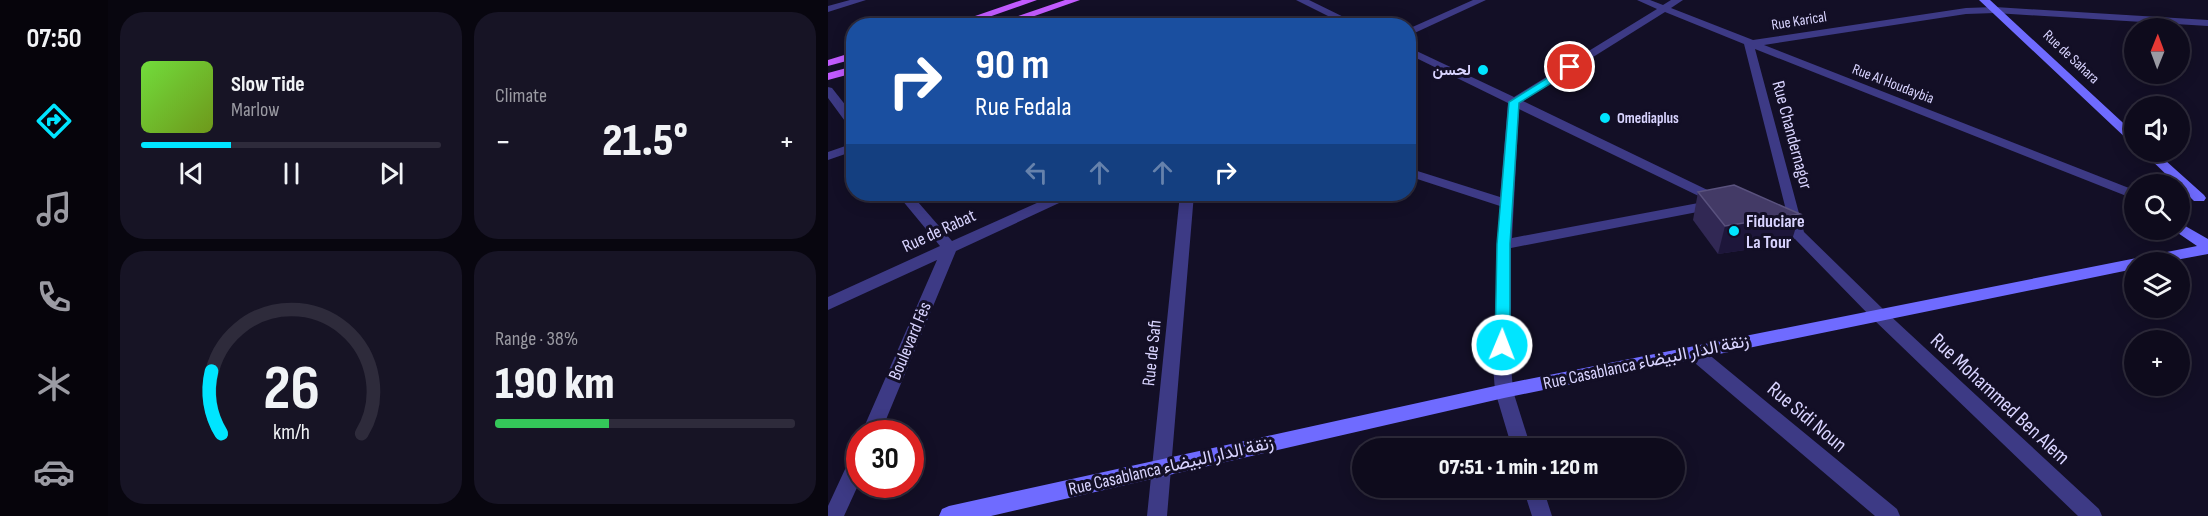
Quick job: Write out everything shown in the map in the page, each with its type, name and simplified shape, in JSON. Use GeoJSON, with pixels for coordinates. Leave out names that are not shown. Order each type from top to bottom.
{"type":"FeatureCollection","features":[{"type":"Feature","properties":{"kind":"main road"},"geometry":{"type":"LineString","coordinates":[[976,18],[1032,0]]}},
{"type":"Feature","properties":{"kind":"main road"},"geometry":{"type":"LineString","coordinates":[[1019,18],[1076,0]]}},
{"type":"Feature","properties":{"kind":"main road"},"geometry":{"type":"LineString","coordinates":[[828,63],[846,57]]}},
{"type":"Feature","properties":{"kind":"main road"},"geometry":{"type":"LineString","coordinates":[[828,77],[846,71]]}},
{"type":"Feature","properties":{"kind":"street"},"geometry":{"type":"LineString","coordinates":[[828,9],[861,0]]}},
{"type":"Feature","properties":{"kind":"street"},"geometry":{"type":"LineString","coordinates":[[1301,0],[1340,18]]}},
{"type":"Feature","properties":{"kind":"street"},"geometry":{"type":"LineString","coordinates":[[1416,29],[1481,0]]}},
{"type":"Feature","properties":{"kind":"street","name":"Rue Al Houdaybia"},"geometry":{"type":"LineString","coordinates":[[1641,0],[2124,191]]}},
{"type":"Feature","properties":{"kind":"street"},"geometry":{"type":"LineString","coordinates":[[1514,102],[1678,0]]}},
{"type":"Feature","properties":{"kind":"street","name":"Rue de Sahara"},"geometry":{"type":"LineString","coordinates":[[1984,0],[2124,130]]}},
{"type":"Feature","properties":{"kind":"street","name":"Rue Karical"},"geometry":{"type":"LineString","coordinates":[[1749,44],[1941,14],[1995,10],[2208,23]]}},
{"type":"Feature","properties":{"kind":"street","name":"Rue Chandernagor"},"geometry":{"type":"LineString","coordinates":[[1749,44],[1800,236]]}},
{"type":"Feature","properties":{"kind":"street"},"geometry":{"type":"LineString","coordinates":[[1416,54],[1729,205],[1504,244]]}},
{"type":"Feature","properties":{"kind":"street"},"geometry":{"type":"LineString","coordinates":[[828,90],[846,114]]}},
{"type":"Feature","properties":{"kind":"street"},"geometry":{"type":"LineString","coordinates":[[1514,102],[1504,244],[1502,365],[1504,391],[1518,438]]}},
{"type":"Feature","properties":{"kind":"street"},"geometry":{"type":"LineString","coordinates":[[828,156],[846,150]]}},
{"type":"Feature","properties":{"kind":"street"},"geometry":{"type":"LineString","coordinates":[[2160,162],[2203,199]]}},
{"type":"Feature","properties":{"kind":"street"},"geometry":{"type":"LineString","coordinates":[[1416,175],[1506,203]]}},
{"type":"Feature","properties":{"kind":"street"},"geometry":{"type":"LineString","coordinates":[[910,201],[950,248]]}},
{"type":"Feature","properties":{"kind":"street","name":"Rue de Rabat"},"geometry":{"type":"LineString","coordinates":[[828,304],[1052,201]]}},
{"type":"Feature","properties":{"kind":"street","name":"Rue de Safi"},"geometry":{"type":"LineString","coordinates":[[1156,516],[1186,201]]}},
{"type":"Feature","properties":{"kind":"street"},"geometry":{"type":"LineString","coordinates":[[1767,222],[1800,236]]}},
{"type":"Feature","properties":{"kind":"street"},"geometry":{"type":"LineString","coordinates":[[2190,235],[2208,248]]}},
{"type":"Feature","properties":{"kind":"street","name":"Rue Mohammed Ben Alem"},"geometry":{"type":"LineString","coordinates":[[1800,236],[1878,314],[2091,516]]}},
{"type":"Feature","properties":{"kind":"street","name":"Boulevard Fès"},"geometry":{"type":"LineString","coordinates":[[876,420],[950,248]]}},
{"type":"Feature","properties":{"kind":"street"},"geometry":{"type":"LineString","coordinates":[[2189,252],[2208,248]]}},
{"type":"Feature","properties":{"kind":"street","name":"Rue Casablanca زنقة الدار البيضاء"},"geometry":{"type":"LineString","coordinates":[[949,516],[1504,391],[2124,266]]}},
{"type":"Feature","properties":{"kind":"street","name":"Rue Sidi Noun"},"geometry":{"type":"LineString","coordinates":[[1695,353],[1890,516]]}},
{"type":"Feature","properties":{"kind":"street"},"geometry":{"type":"LineString","coordinates":[[834,516],[846,489]]}},
{"type":"Feature","properties":{"kind":"street"},"geometry":{"type":"LineString","coordinates":[[1536,498],[1542,516]]}},
{"type":"Feature","properties":{"kind":"building"},"geometry":{"type":"Polygon","coordinates":[[[1734,185],[1800,214],[1725,226],[1698,192],[1734,185]]]}},
{"type":"Feature","properties":{"kind":"place","name":"لحسن"},"geometry":{"type":"Point","coordinates":[1483,70]}},
{"type":"Feature","properties":{"kind":"place","name":"Omediaplus"},"geometry":{"type":"Point","coordinates":[1605,118]}},
{"type":"Feature","properties":{"kind":"place","name":"Fiduciare La Tour"},"geometry":{"type":"Point","coordinates":[1734,231]}},
{"type":"Feature","properties":{"kind":"route"},"geometry":{"type":"LineString","coordinates":[[1502,345],[1506,203],[1514,102],[1570,67]]}}]}
